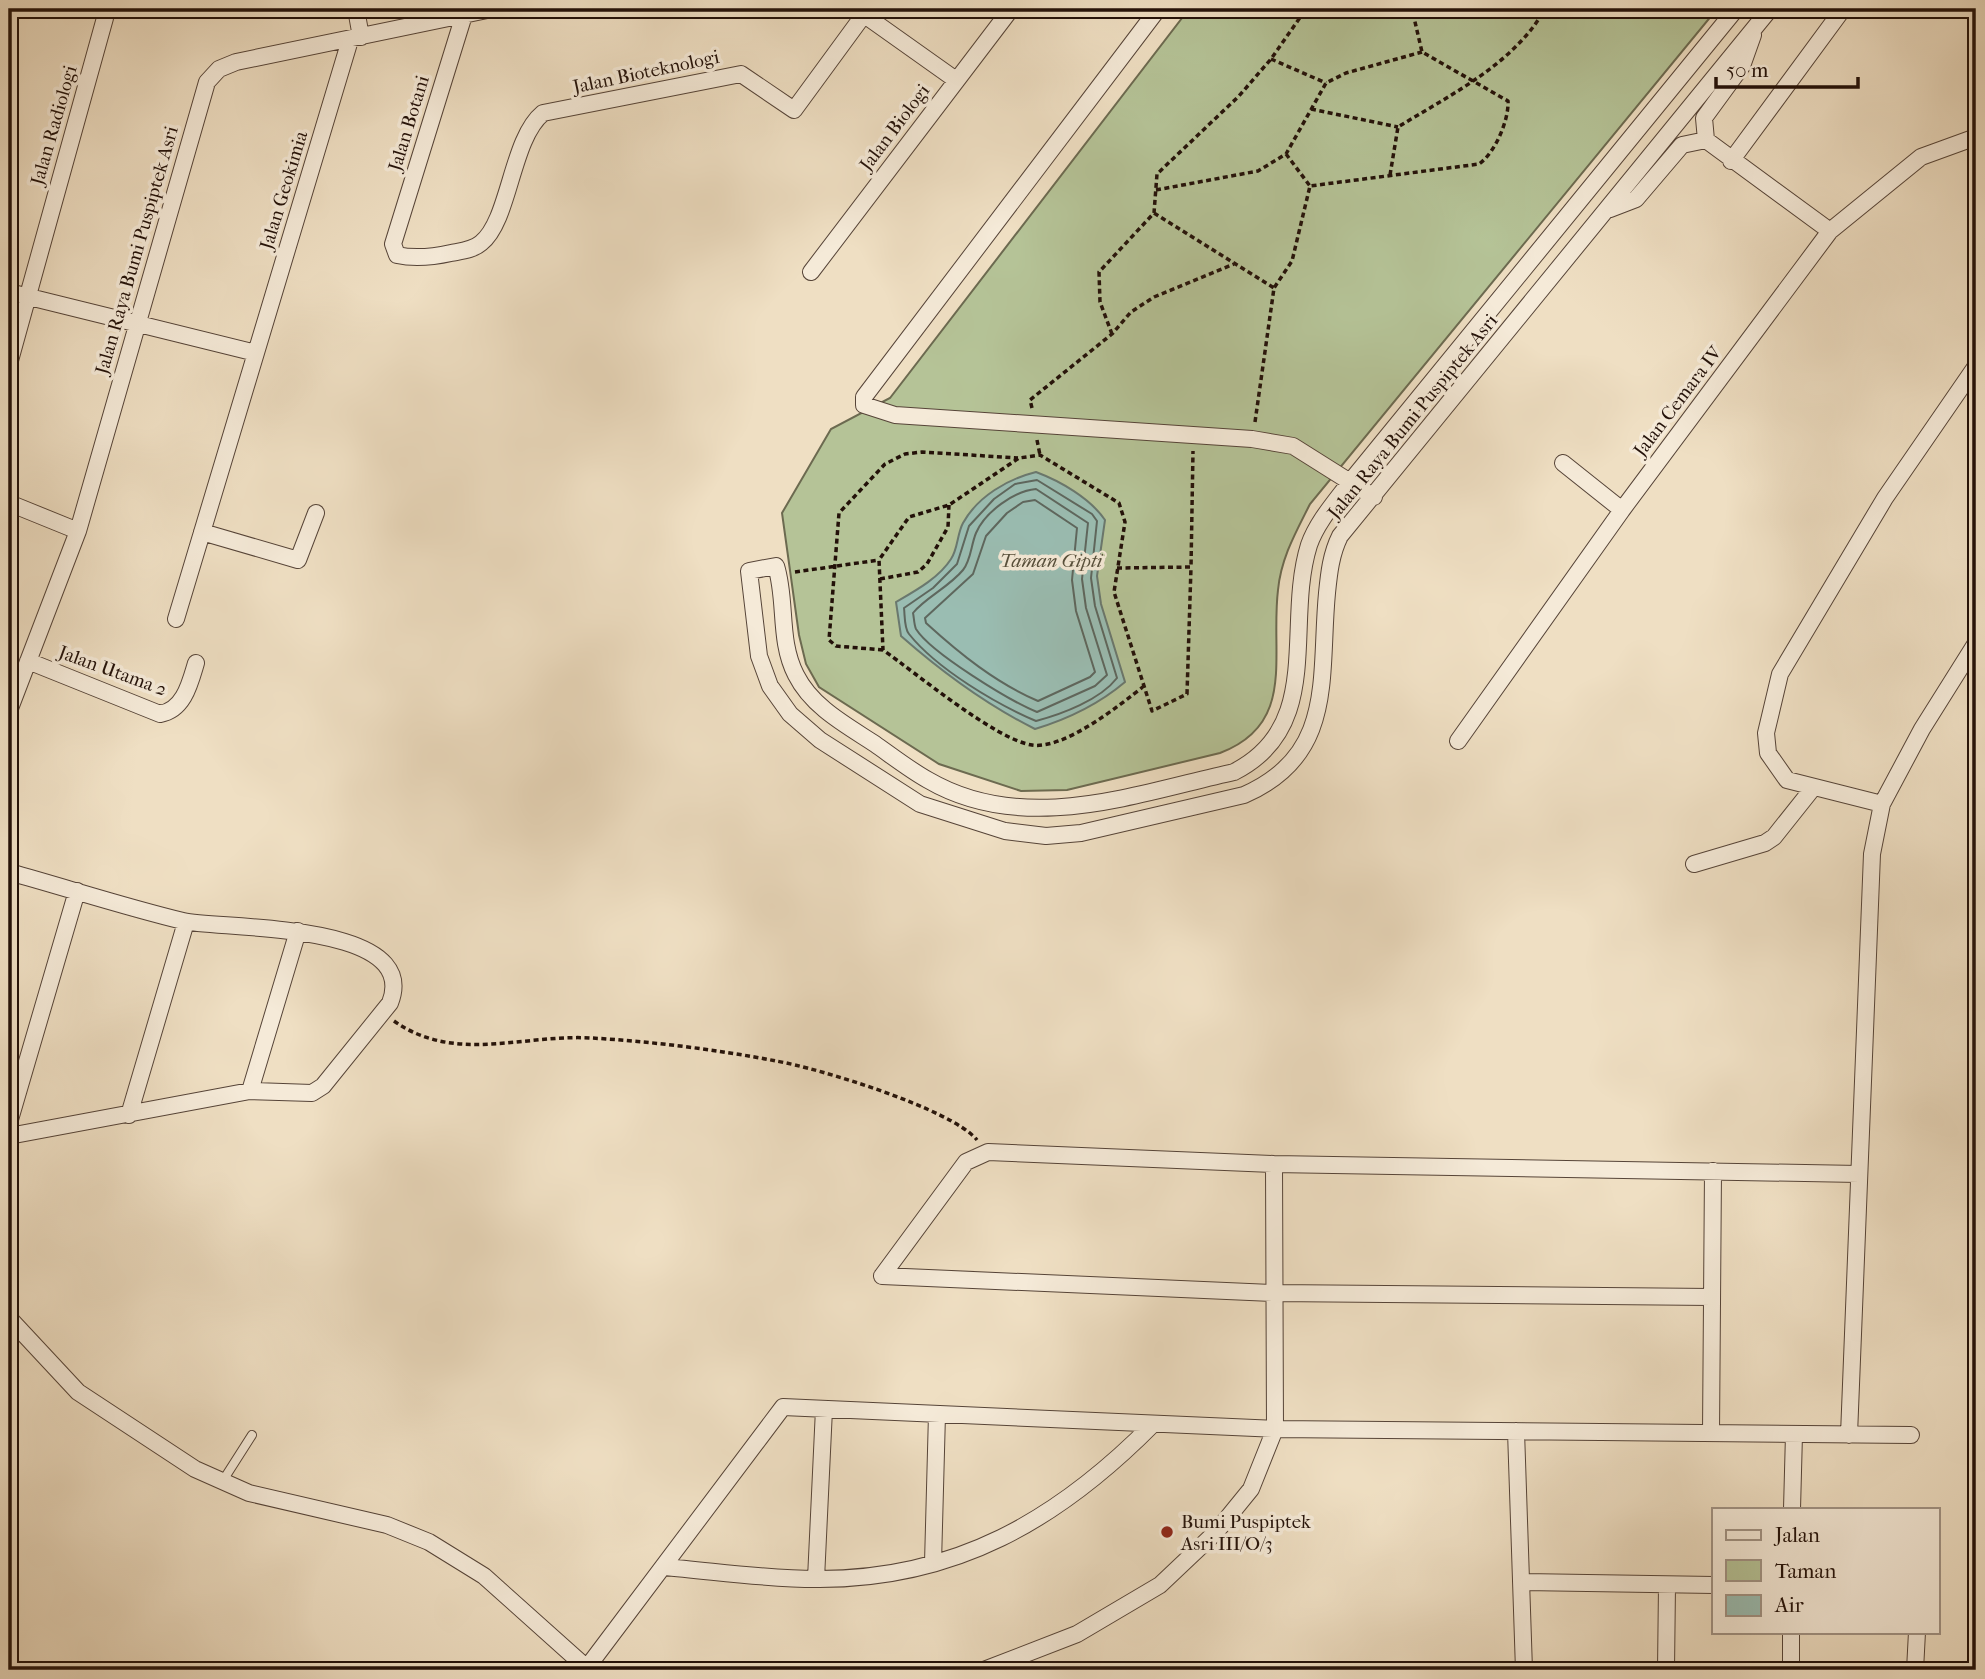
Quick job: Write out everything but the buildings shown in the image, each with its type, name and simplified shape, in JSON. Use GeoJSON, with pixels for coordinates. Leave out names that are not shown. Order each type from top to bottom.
{"type":"FeatureCollection","features":[{"type":"Feature","properties":{"kind":"street"},"geometry":{"type":"LineString","coordinates":[[356,9],[356,38]]}},
{"type":"Feature","properties":{"kind":"street","name":"Jalan Raya Bumi Puspiptek Asri"},"geometry":{"type":"LineString","coordinates":[[9,711],[78,531],[207,82],[219,69],[236,62],[492,9]]}},
{"type":"Feature","properties":{"kind":"street","name":"Jalan Biologi"},"geometry":{"type":"LineString","coordinates":[[811,272],[1011,9]]}},
{"type":"Feature","properties":{"kind":"street"},"geometry":{"type":"LineString","coordinates":[[1158,9],[864,397],[864,405],[895,415],[1252,439],[1293,446],[1374,497]]}},
{"type":"Feature","properties":{"kind":"street","name":"Jalan Raya Bumi Puspiptek Asri"},"geometry":{"type":"LineString","coordinates":[[1736,9],[1350,482],[1315,530],[1304,568],[1292,708],[1272,744],[1257,760],[1234,772],[1078,807],[1047,810],[1008,806],[967,797],[929,781],[812,699],[796,676],[785,650],[776,566],[749,571],[760,656],[770,686],[790,714],[820,740],[920,804],[1005,831],[1046,836],[1081,833],[1244,795],[1268,785],[1290,766],[1308,741],[1318,710],[1334,549],[1340,536],[1770,9]]}},
{"type":"Feature","properties":{"kind":"street"},"geometry":{"type":"LineString","coordinates":[[1731,161],[1843,9]]}},
{"type":"Feature","properties":{"kind":"street","name":"Jalan Bioteknologi"},"geometry":{"type":"LineString","coordinates":[[393,244],[397,255],[410,258],[465,251],[480,244],[488,236],[531,124],[543,113],[741,74],[794,110],[863,11],[956,80]]}},
{"type":"Feature","properties":{"kind":"street","name":"Jalan Botani"},"geometry":{"type":"LineString","coordinates":[[393,244],[464,15]]}},
{"type":"Feature","properties":{"kind":"street","name":"Jalan Radiologi"},"geometry":{"type":"LineString","coordinates":[[9,364],[105,19]]}},
{"type":"Feature","properties":{"kind":"street"},"geometry":{"type":"LineString","coordinates":[[1756,26],[1742,66],[1704,118],[1702,126],[1706,140],[1731,161],[1830,231]]}},
{"type":"Feature","properties":{"kind":"street","name":"Jalan Geokimia"},"geometry":{"type":"LineString","coordinates":[[176,618],[256,353],[356,38]]}},
{"type":"Feature","properties":{"kind":"street","name":"Jalan Cemara IV"},"geometry":{"type":"LineString","coordinates":[[1458,741],[1622,510],[1830,231],[1921,157],[1976,137]]}},
{"type":"Feature","properties":{"kind":"street"},"geometry":{"type":"LineString","coordinates":[[1608,210],[1636,198],[1686,142],[1706,140]]}},
{"type":"Feature","properties":{"kind":"street"},"geometry":{"type":"LineString","coordinates":[[9,292],[256,353]]}},
{"type":"Feature","properties":{"kind":"street"},"geometry":{"type":"LineString","coordinates":[[1882,804],[1787,780],[1768,753],[1766,733],[1780,674],[1885,498],[1976,366]]}},
{"type":"Feature","properties":{"kind":"street"},"geometry":{"type":"LineString","coordinates":[[1563,463],[1622,510]]}},
{"type":"Feature","properties":{"kind":"street"},"geometry":{"type":"LineString","coordinates":[[9,503],[78,531]]}},
{"type":"Feature","properties":{"kind":"street"},"geometry":{"type":"LineString","coordinates":[[202,532],[298,560],[316,513]]}},
{"type":"Feature","properties":{"kind":"street"},"geometry":{"type":"LineString","coordinates":[[1850,1435],[1872,854],[1882,804],[1923,729],[1976,643]]}},
{"type":"Feature","properties":{"kind":"street","name":"Jalan Utama 2"},"geometry":{"type":"LineString","coordinates":[[28,662],[160,714],[174,710],[178,705],[189,685],[196,663]]}},
{"type":"Feature","properties":{"kind":"street"},"geometry":{"type":"LineString","coordinates":[[1694,864],[1765,843],[1774,836],[1813,788]]}},
{"type":"Feature","properties":{"kind":"street"},"geometry":{"type":"LineString","coordinates":[[9,872],[187,922],[298,931],[355,945],[381,961],[391,976],[394,992],[382,1013],[323,1086],[312,1093],[250,1091],[9,1136]]}},
{"type":"Feature","properties":{"kind":"street"},"geometry":{"type":"LineString","coordinates":[[9,1122],[77,891]]}},
{"type":"Feature","properties":{"kind":"street"},"geometry":{"type":"LineString","coordinates":[[129,1115],[187,922]]}},
{"type":"Feature","properties":{"kind":"street"},"geometry":{"type":"LineString","coordinates":[[250,1091],[298,931]]}},
{"type":"Feature","properties":{"kind":"street"},"geometry":{"type":"LineString","coordinates":[[1712,1297],[1274,1293],[881,1276],[966,1162],[988,1152],[1273,1164],[1859,1174]]}},
{"type":"Feature","properties":{"kind":"street"},"geometry":{"type":"LineString","coordinates":[[984,1670],[1077,1634],[1160,1585],[1216,1532],[1251,1489],[1275,1429],[1273,1164]]}},
{"type":"Feature","properties":{"kind":"street"},"geometry":{"type":"LineString","coordinates":[[1711,1433],[1713,1171]]}},
{"type":"Feature","properties":{"kind":"street"},"geometry":{"type":"LineString","coordinates":[[9,1318],[78,1392],[195,1469],[249,1493],[387,1525],[429,1542],[484,1576],[588,1670],[783,1407],[1275,1429],[1911,1435]]}},
{"type":"Feature","properties":{"kind":"street"},"geometry":{"type":"LineString","coordinates":[[816,1579],[824,1409]]}},
{"type":"Feature","properties":{"kind":"street"},"geometry":{"type":"LineString","coordinates":[[933,1563],[937,1414]]}},
{"type":"Feature","properties":{"kind":"street"},"geometry":{"type":"LineString","coordinates":[[663,1567],[816,1579],[859,1577],[933,1563],[984,1548],[1049,1513],[1112,1465],[1153,1424]]}},
{"type":"Feature","properties":{"kind":"street"},"geometry":{"type":"LineString","coordinates":[[1516,1431],[1524,1670]]}},
{"type":"Feature","properties":{"kind":"street"},"geometry":{"type":"LineString","coordinates":[[1792,1508],[1794,1434]]}},
{"type":"Feature","properties":{"kind":"street"},"geometry":{"type":"LineString","coordinates":[[1521,1582],[1712,1585]]}},
{"type":"Feature","properties":{"kind":"street"},"geometry":{"type":"LineString","coordinates":[[1666,1670],[1667,1585]]}},
{"type":"Feature","properties":{"kind":"street"},"geometry":{"type":"LineString","coordinates":[[1791,1634],[1791,1670]]}},
{"type":"Feature","properties":{"kind":"street"},"geometry":{"type":"LineString","coordinates":[[1914,1670],[1917,1634]]}},
{"type":"Feature","properties":{"kind":"lane"},"geometry":{"type":"LineString","coordinates":[[222,1482],[251,1435]]}},
{"type":"Feature","properties":{"kind":"path"},"geometry":{"type":"LineString","coordinates":[[1112,334],[1100,302],[1099,272],[1154,213],[1157,174],[1239,96],[1271,59],[1306,9]]}},
{"type":"Feature","properties":{"kind":"path"},"geometry":{"type":"LineString","coordinates":[[1412,9],[1422,52]]}},
{"type":"Feature","properties":{"kind":"path"},"geometry":{"type":"LineString","coordinates":[[1311,109],[1398,127],[1472,81],[1518,45],[1545,9]]}},
{"type":"Feature","properties":{"kind":"path"},"geometry":{"type":"LineString","coordinates":[[1156,190],[1258,171],[1286,154],[1326,83],[1346,73],[1422,52],[1508,101],[1509,112],[1488,157],[1479,164],[1310,186]]}},
{"type":"Feature","properties":{"kind":"path"},"geometry":{"type":"LineString","coordinates":[[1271,59],[1326,83]]}},
{"type":"Feature","properties":{"kind":"path"},"geometry":{"type":"LineString","coordinates":[[1390,175],[1398,127]]}},
{"type":"Feature","properties":{"kind":"path"},"geometry":{"type":"LineString","coordinates":[[1286,154],[1310,186]]}},
{"type":"Feature","properties":{"kind":"path"},"geometry":{"type":"LineString","coordinates":[[1252,439],[1274,288],[1292,261],[1310,186]]}},
{"type":"Feature","properties":{"kind":"path"},"geometry":{"type":"LineString","coordinates":[[1154,213],[1274,288]]}},
{"type":"Feature","properties":{"kind":"path"},"geometry":{"type":"LineString","coordinates":[[1040,455],[1030,400],[1112,334],[1131,312],[1154,297],[1234,264]]}},
{"type":"Feature","properties":{"kind":"path"},"geometry":{"type":"LineString","coordinates":[[1144,686],[1071,736],[1033,746],[1004,737],[883,650],[836,646],[829,640],[839,513],[885,464],[905,454],[922,452],[1019,458],[1040,455],[1119,503],[1125,522],[1114,592],[1152,711],[1187,694],[1194,435]]}},
{"type":"Feature","properties":{"kind":"path"},"geometry":{"type":"LineString","coordinates":[[883,650],[879,561],[909,517],[948,505],[1019,458]]}},
{"type":"Feature","properties":{"kind":"path"},"geometry":{"type":"LineString","coordinates":[[880,579],[918,572],[927,564],[948,527],[948,505]]}},
{"type":"Feature","properties":{"kind":"path"},"geometry":{"type":"LineString","coordinates":[[777,573],[879,561]]}},
{"type":"Feature","properties":{"kind":"path"},"geometry":{"type":"LineString","coordinates":[[1117,568],[1191,567]]}},
{"type":"Feature","properties":{"kind":"path"},"geometry":{"type":"LineString","coordinates":[[382,1013],[427,1040],[451,1046],[589,1038],[778,1061],[904,1099],[960,1123],[988,1152]]}},
{"type":"Feature","properties":{"kind":"green space","name":"Taman Gipti"},"geometry":{"type":"Polygon","coordinates":[[[1189,9],[1717,9],[1310,504],[1282,567],[1276,614],[1275,685],[1270,706],[1260,724],[1244,740],[1220,753],[1067,790],[1021,791],[939,764],[819,687],[806,664],[799,635],[782,513],[831,429],[890,398],[1189,9]]]}},
{"type":"Feature","properties":{"kind":"water"},"geometry":{"type":"Polygon","coordinates":[[[1036,472],[1074,491],[1091,504],[1105,520],[1097,576],[1101,604],[1125,682],[1083,710],[1035,729],[965,687],[901,636],[896,602],[926,584],[946,566],[953,555],[963,523],[985,497],[1015,479],[1036,472]]]}},
{"type":"Feature","properties":{"kind":"place","name":"Bumi Puspiptek Asri III/O/3"},"geometry":{"type":"Point","coordinates":[1167,1532]}}]}
